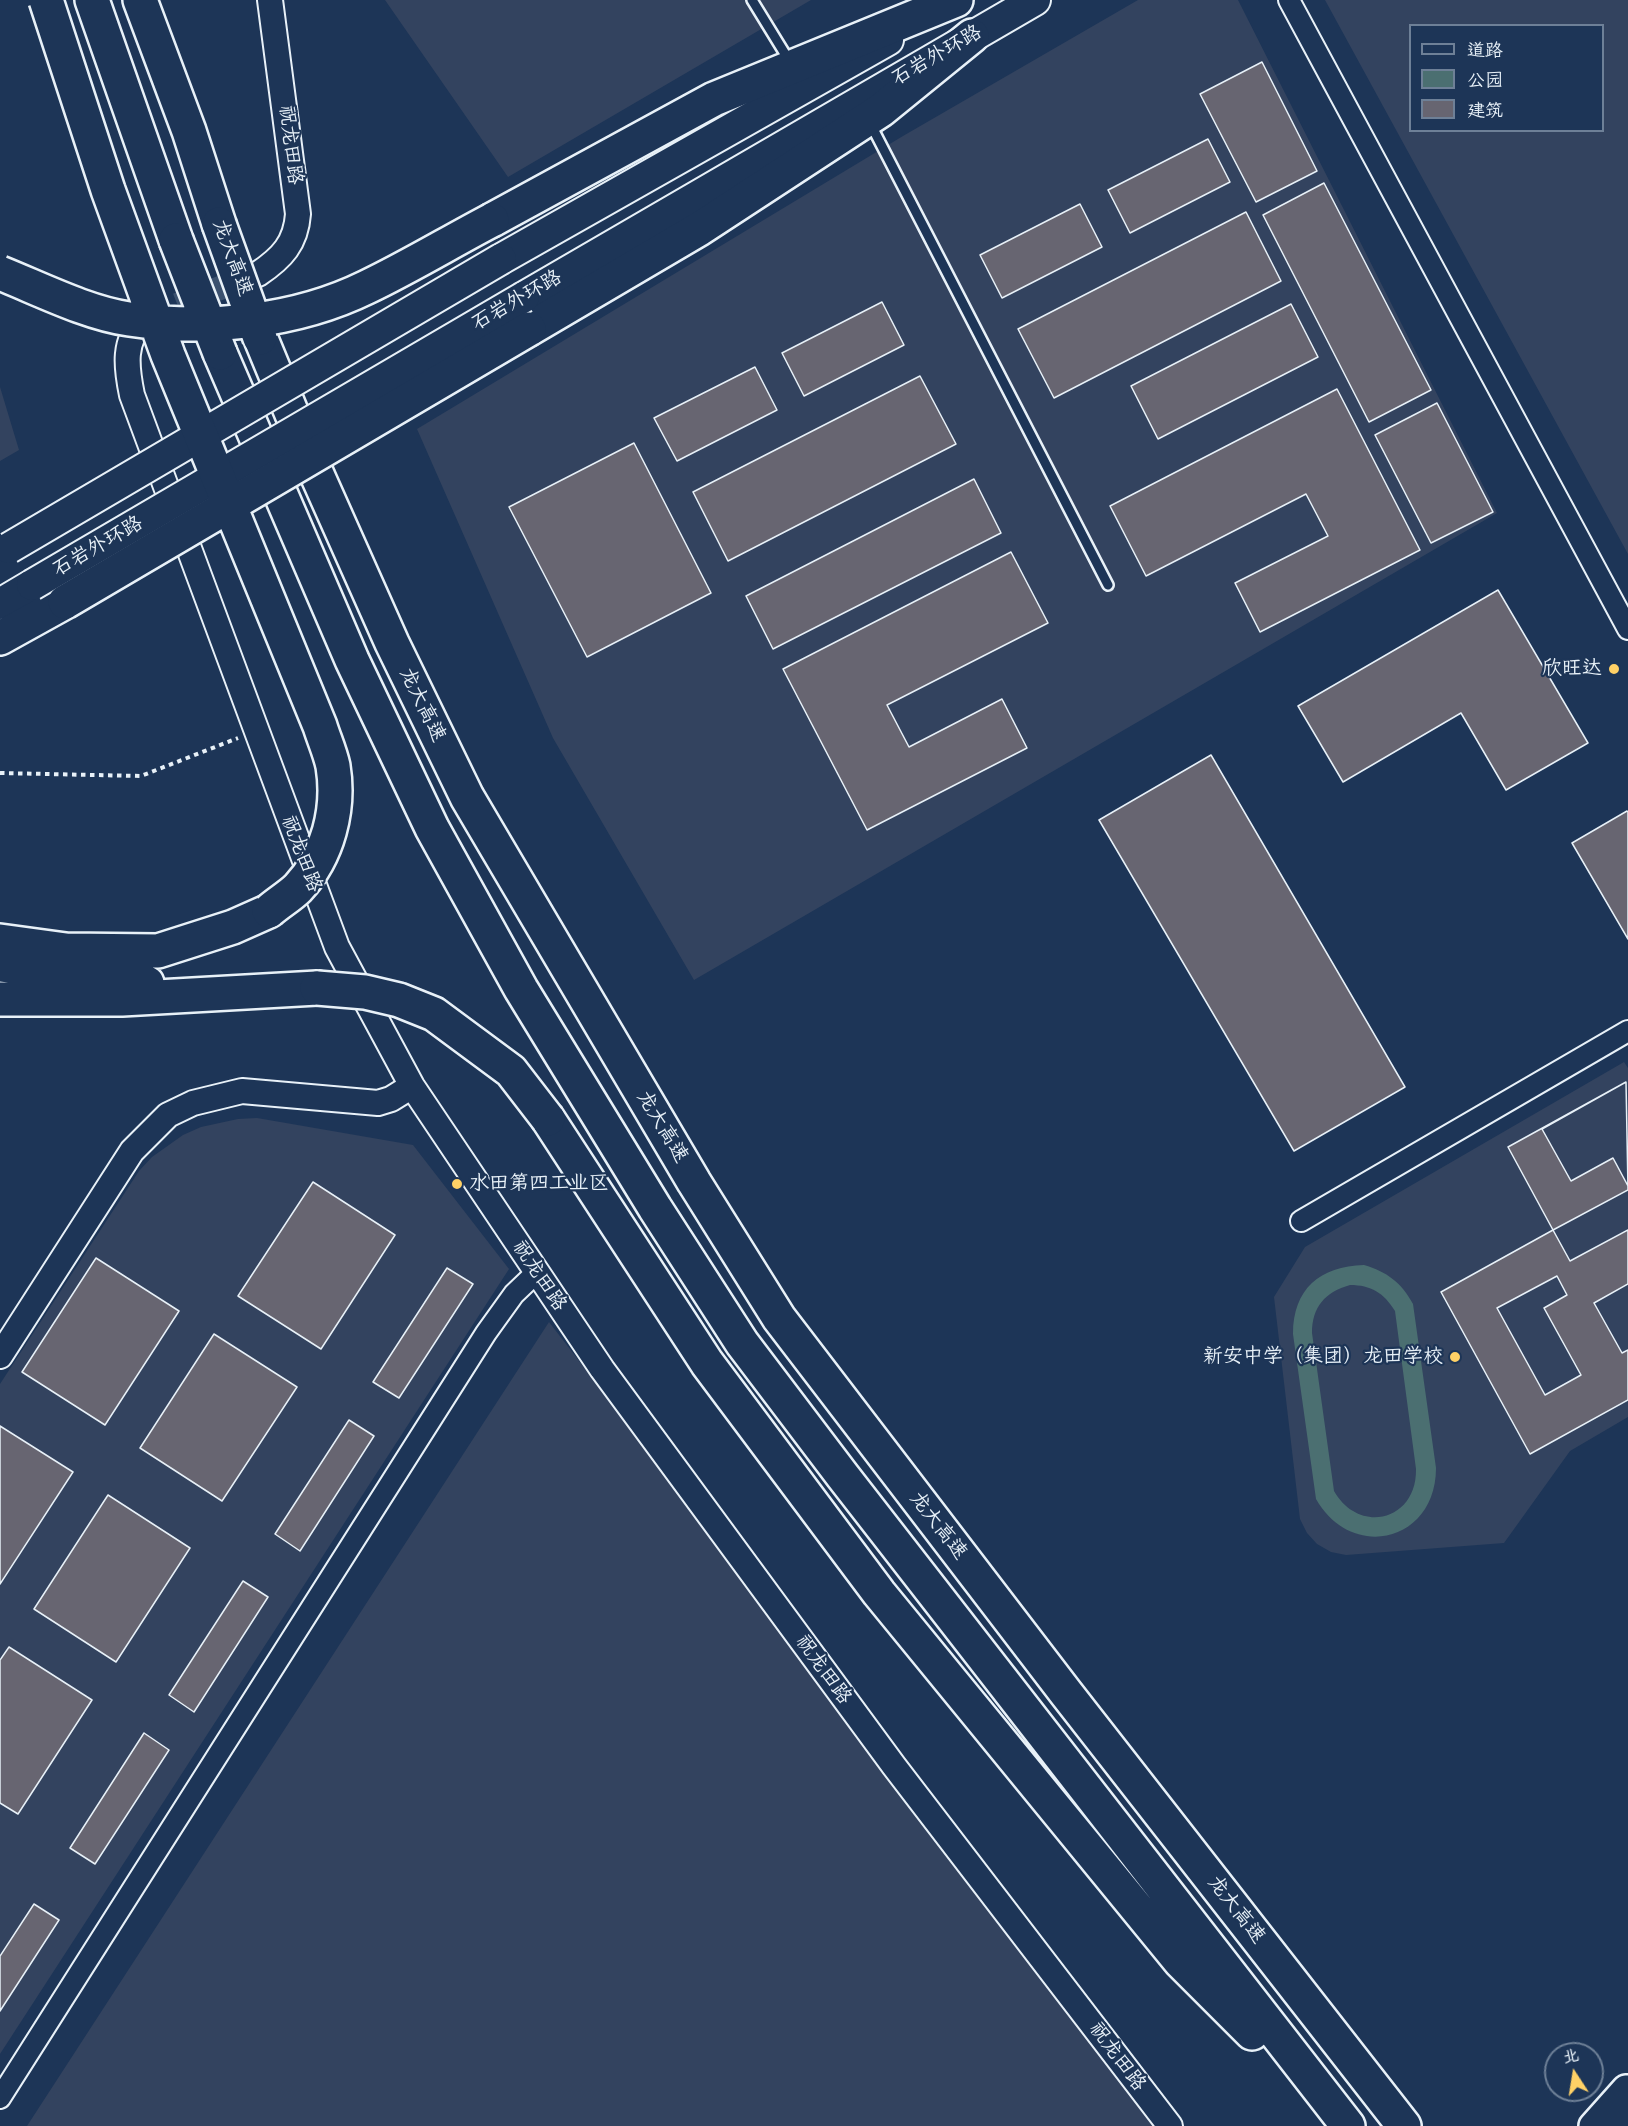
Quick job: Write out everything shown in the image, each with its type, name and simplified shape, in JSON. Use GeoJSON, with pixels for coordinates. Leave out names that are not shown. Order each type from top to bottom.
{"type":"FeatureCollection","features":[{"type":"Feature","properties":{"kind":"highway"},"geometry":{"type":"LineString","coordinates":[[0,941],[66,950],[158,951],[233,927],[269,911],[298,888],[318,861],[330,833],[333,813],[333,766],[320,726],[168,355],[108,190],[46,0]]}},
{"type":"Feature","properties":{"kind":"highway"},"geometry":{"type":"LineString","coordinates":[[92,0],[176,240],[220,353],[352,660],[432,828],[521,989],[655,1208],[742,1342],[1148,1896]]}},
{"type":"Feature","properties":{"kind":"highway","name":"龙大高速"},"geometry":{"type":"LineString","coordinates":[[140,0],[189,131],[219,224],[261,339],[318,477],[383,622],[467,797],[694,1182],[779,1318],[1190,1853],[1404,2126]]}},
{"type":"Feature","properties":{"kind":"highway"},"geometry":{"type":"LineString","coordinates":[[0,273],[66,300],[128,319],[187,323],[233,322],[324,304],[355,292],[492,220],[714,99],[957,0]]}},
{"type":"Feature","properties":{"kind":"highway"},"geometry":{"type":"LineString","coordinates":[[0,639],[699,229],[867,119],[972,36]]}},
{"type":"Feature","properties":{"kind":"highway"},"geometry":{"type":"LineString","coordinates":[[0,924],[66,950]]}},
{"type":"Feature","properties":{"kind":"highway"},"geometry":{"type":"LineString","coordinates":[[0,965],[81,973],[220,994]]}},
{"type":"Feature","properties":{"kind":"highway"},"geometry":{"type":"LineString","coordinates":[[0,999],[122,999],[317,988],[364,992],[399,1000],[434,1014],[511,1071],[548,1119],[707,1363],[879,1593],[1148,1896],[1215,1978],[1347,2126]]}},
{"type":"Feature","properties":{"kind":"main road","name":"石岩外环路"},"geometry":{"type":"LineString","coordinates":[[5,550],[501,259],[957,0]]}},
{"type":"Feature","properties":{"kind":"main road","name":"石岩外环路"},"geometry":{"type":"LineString","coordinates":[[0,604],[1035,0]]}},
{"type":"Feature","properties":{"kind":"main road"},"geometry":{"type":"LineString","coordinates":[[1593,2126],[1627,2087]]}},
{"type":"Feature","properties":{"kind":"main road"},"geometry":{"type":"LineString","coordinates":[[1623,2126],[1627,2087]]}},
{"type":"Feature","properties":{"kind":"street","name":"祝龙田路"},"geometry":{"type":"LineString","coordinates":[[258,274],[273,264],[287,250],[296,232],[298,214],[270,0]]}},
{"type":"Feature","properties":{"kind":"street"},"geometry":{"type":"LineString","coordinates":[[1289,0],[1628,629]]}},
{"type":"Feature","properties":{"kind":"street","name":"祝龙田路"},"geometry":{"type":"LineString","coordinates":[[144,318],[133,330],[127,347],[127,369],[132,395],[337,947],[412,1086],[602,1369],[887,1756],[1170,2126]]}},
{"type":"Feature","properties":{"kind":"street"},"geometry":{"type":"LineString","coordinates":[[1301,1221],[1628,1031]]}},
{"type":"Feature","properties":{"kind":"street"},"geometry":{"type":"LineString","coordinates":[[0,1356],[132,1151],[168,1115],[193,1103],[242,1091],[378,1103],[391,1099],[412,1086]]}},
{"type":"Feature","properties":{"kind":"street"},"geometry":{"type":"LineString","coordinates":[[0,2098],[486,1333],[514,1294],[536,1273]]}},
{"type":"Feature","properties":{"kind":"lane"},"geometry":{"type":"LineString","coordinates":[[752,0],[793,67]]}},
{"type":"Feature","properties":{"kind":"lane"},"geometry":{"type":"LineString","coordinates":[[867,119],[1108,585]]}},
{"type":"Feature","properties":{"kind":"path"},"geometry":{"type":"LineString","coordinates":[[0,773],[141,776],[255,731]]}},
{"type":"Feature","properties":{"kind":"shaded area"},"geometry":{"type":"Polygon","coordinates":[[[385,0],[811,0],[508,177],[385,0]]]}},
{"type":"Feature","properties":{"kind":"shaded area"},"geometry":{"type":"Polygon","coordinates":[[[1138,0],[1238,0],[1497,513],[694,980],[553,738],[417,429],[903,136],[1138,0]]]}},
{"type":"Feature","properties":{"kind":"shaded area"},"geometry":{"type":"Polygon","coordinates":[[[1325,0],[1628,0],[1628,554],[1325,0]]]}},
{"type":"Feature","properties":{"kind":"shaded area"},"geometry":{"type":"Polygon","coordinates":[[[0,387],[19,450],[0,461],[0,387]]]}},
{"type":"Feature","properties":{"kind":"shaded area","name":"新安中学（集团）龙田学校"},"geometry":{"type":"Polygon","coordinates":[[[1624,1062],[1628,1068],[1628,1417],[1570,1451],[1504,1543],[1346,1555],[1331,1552],[1317,1544],[1307,1533],[1300,1519],[1274,1297],[1305,1247],[1624,1062]]]}},
{"type":"Feature","properties":{"kind":"shaded area"},"geometry":{"type":"Polygon","coordinates":[[[257,1118],[413,1145],[509,1269],[0,2054],[0,1384],[139,1171],[152,1157],[183,1135],[201,1127],[238,1119],[257,1118]]]}},
{"type":"Feature","properties":{"kind":"shaded area"},"geometry":{"type":"Polygon","coordinates":[[[549,1322],[965,1859],[1170,2126],[27,2126],[549,1322]]]}},
{"type":"Feature","properties":{"kind":"green space"},"geometry":{"type":"Polygon","coordinates":[[[1364,1265],[1380,1271],[1404,1290],[1413,1304],[1436,1468],[1432,1493],[1422,1513],[1408,1527],[1390,1535],[1370,1536],[1350,1531],[1331,1519],[1316,1499],[1293,1334],[1294,1318],[1298,1304],[1312,1283],[1322,1275],[1348,1266],[1364,1265]],[[1350,1285],[1327,1296],[1317,1308],[1312,1333],[1334,1491],[1345,1505],[1358,1513],[1371,1517],[1385,1516],[1397,1510],[1407,1501],[1414,1487],[1416,1469],[1395,1311],[1386,1299],[1371,1288],[1350,1285]]]}},
{"type":"Feature","properties":{"kind":"building"},"geometry":{"type":"Polygon","coordinates":[[[1262,62],[1317,171],[1256,202],[1200,94],[1262,62]]]}},
{"type":"Feature","properties":{"kind":"building"},"geometry":{"type":"Polygon","coordinates":[[[1208,139],[1230,182],[1130,233],[1108,190],[1208,139]]]}},
{"type":"Feature","properties":{"kind":"building"},"geometry":{"type":"Polygon","coordinates":[[[1324,183],[1431,390],[1369,422],[1263,215],[1324,183]]]}},
{"type":"Feature","properties":{"kind":"building"},"geometry":{"type":"Polygon","coordinates":[[[1080,204],[1102,247],[1002,298],[980,255],[1080,204]]]}},
{"type":"Feature","properties":{"kind":"building"},"geometry":{"type":"Polygon","coordinates":[[[1246,212],[1281,281],[1054,398],[1018,329],[1246,212]]]}},
{"type":"Feature","properties":{"kind":"building"},"geometry":{"type":"Polygon","coordinates":[[[882,302],[904,345],[804,396],[782,353],[882,302]]]}},
{"type":"Feature","properties":{"kind":"building"},"geometry":{"type":"Polygon","coordinates":[[[1291,304],[1318,357],[1158,439],[1131,386],[1291,304]]]}},
{"type":"Feature","properties":{"kind":"building"},"geometry":{"type":"Polygon","coordinates":[[[755,367],[777,410],[677,461],[654,418],[755,367]]]}},
{"type":"Feature","properties":{"kind":"building"},"geometry":{"type":"Polygon","coordinates":[[[920,376],[956,444],[728,561],[693,492],[920,376]]]}},
{"type":"Feature","properties":{"kind":"building"},"geometry":{"type":"Polygon","coordinates":[[[1337,389],[1420,550],[1260,632],[1235,583],[1328,536],[1306,494],[1146,576],[1110,506],[1337,389]]]}},
{"type":"Feature","properties":{"kind":"building"},"geometry":{"type":"Polygon","coordinates":[[[1437,403],[1493,512],[1431,543],[1375,435],[1437,403]]]}},
{"type":"Feature","properties":{"kind":"building"},"geometry":{"type":"Polygon","coordinates":[[[634,443],[711,593],[587,657],[509,507],[634,443]]]}},
{"type":"Feature","properties":{"kind":"building"},"geometry":{"type":"Polygon","coordinates":[[[974,479],[1001,533],[773,649],[746,596],[974,479]]]}},
{"type":"Feature","properties":{"kind":"building"},"geometry":{"type":"Polygon","coordinates":[[[1011,552],[1048,623],[887,705],[909,747],[1002,699],[1027,748],[867,830],[783,669],[1011,552]]]}},
{"type":"Feature","properties":{"kind":"building"},"geometry":{"type":"Polygon","coordinates":[[[1498,590],[1588,743],[1506,790],[1461,713],[1343,782],[1298,706],[1498,590]]]}},
{"type":"Feature","properties":{"kind":"building"},"geometry":{"type":"Polygon","coordinates":[[[1211,755],[1405,1087],[1294,1151],[1099,820],[1211,755]]]}},
{"type":"Feature","properties":{"kind":"building"},"geometry":{"type":"Polygon","coordinates":[[[1628,812],[1628,939],[1572,843],[1628,812]]]}},
{"type":"Feature","properties":{"kind":"building"},"geometry":{"type":"Polygon","coordinates":[[[1626,1082],[1628,1186],[1613,1158],[1571,1181],[1542,1129],[1626,1082]]]}},
{"type":"Feature","properties":{"kind":"building"},"geometry":{"type":"Polygon","coordinates":[[[1626,1082],[1628,1190],[1553,1230],[1508,1147],[1626,1082]]]}},
{"type":"Feature","properties":{"kind":"building"},"geometry":{"type":"Polygon","coordinates":[[[313,1182],[395,1235],[321,1349],[238,1296],[313,1182]]]}},
{"type":"Feature","properties":{"kind":"building"},"geometry":{"type":"Polygon","coordinates":[[[1553,1230],[1570,1261],[1628,1230],[1628,1284],[1594,1303],[1622,1353],[1628,1350],[1628,1400],[1530,1454],[1441,1292],[1553,1230]],[[1557,1276],[1497,1308],[1545,1395],[1581,1375],[1544,1308],[1567,1295],[1557,1276]]]}},
{"type":"Feature","properties":{"kind":"building"},"geometry":{"type":"Polygon","coordinates":[[[96,1258],[179,1311],[105,1425],[22,1372],[96,1258]]]}},
{"type":"Feature","properties":{"kind":"building"},"geometry":{"type":"Polygon","coordinates":[[[447,1268],[473,1284],[399,1398],[373,1382],[447,1268]]]}},
{"type":"Feature","properties":{"kind":"building"},"geometry":{"type":"Polygon","coordinates":[[[214,1334],[297,1387],[222,1501],[140,1448],[214,1334]]]}},
{"type":"Feature","properties":{"kind":"building"},"geometry":{"type":"Polygon","coordinates":[[[349,1420],[374,1436],[300,1551],[275,1534],[349,1420]]]}},
{"type":"Feature","properties":{"kind":"building"},"geometry":{"type":"Polygon","coordinates":[[[0,1426],[73,1472],[0,1584],[0,1426]]]}},
{"type":"Feature","properties":{"kind":"building"},"geometry":{"type":"Polygon","coordinates":[[[108,1495],[190,1548],[116,1662],[34,1609],[108,1495]]]}},
{"type":"Feature","properties":{"kind":"building"},"geometry":{"type":"Polygon","coordinates":[[[243,1581],[268,1597],[194,1712],[169,1695],[243,1581]]]}},
{"type":"Feature","properties":{"kind":"building"},"geometry":{"type":"Polygon","coordinates":[[[9,1647],[92,1700],[18,1814],[0,1803],[0,1660],[9,1647]]]}},
{"type":"Feature","properties":{"kind":"building"},"geometry":{"type":"Polygon","coordinates":[[[144,1733],[169,1750],[95,1864],[70,1848],[144,1733]]]}},
{"type":"Feature","properties":{"kind":"building"},"geometry":{"type":"Polygon","coordinates":[[[34,1904],[59,1920],[0,2011],[0,1956],[34,1904]]]}},
{"type":"Feature","properties":{"kind":"tunnel"},"geometry":{"type":"LineString","coordinates":[[144,318],[253,275]]}},
{"type":"Feature","properties":{"kind":"place","name":"欣旺达"},"geometry":{"type":"Point","coordinates":[1614,669]}},
{"type":"Feature","properties":{"kind":"place","name":"水田第四工业区"},"geometry":{"type":"Point","coordinates":[457,1184]}},
{"type":"Feature","properties":{"kind":"place","name":"新安中学（集团）龙田学校"},"geometry":{"type":"Point","coordinates":[1455,1357]}}]}
